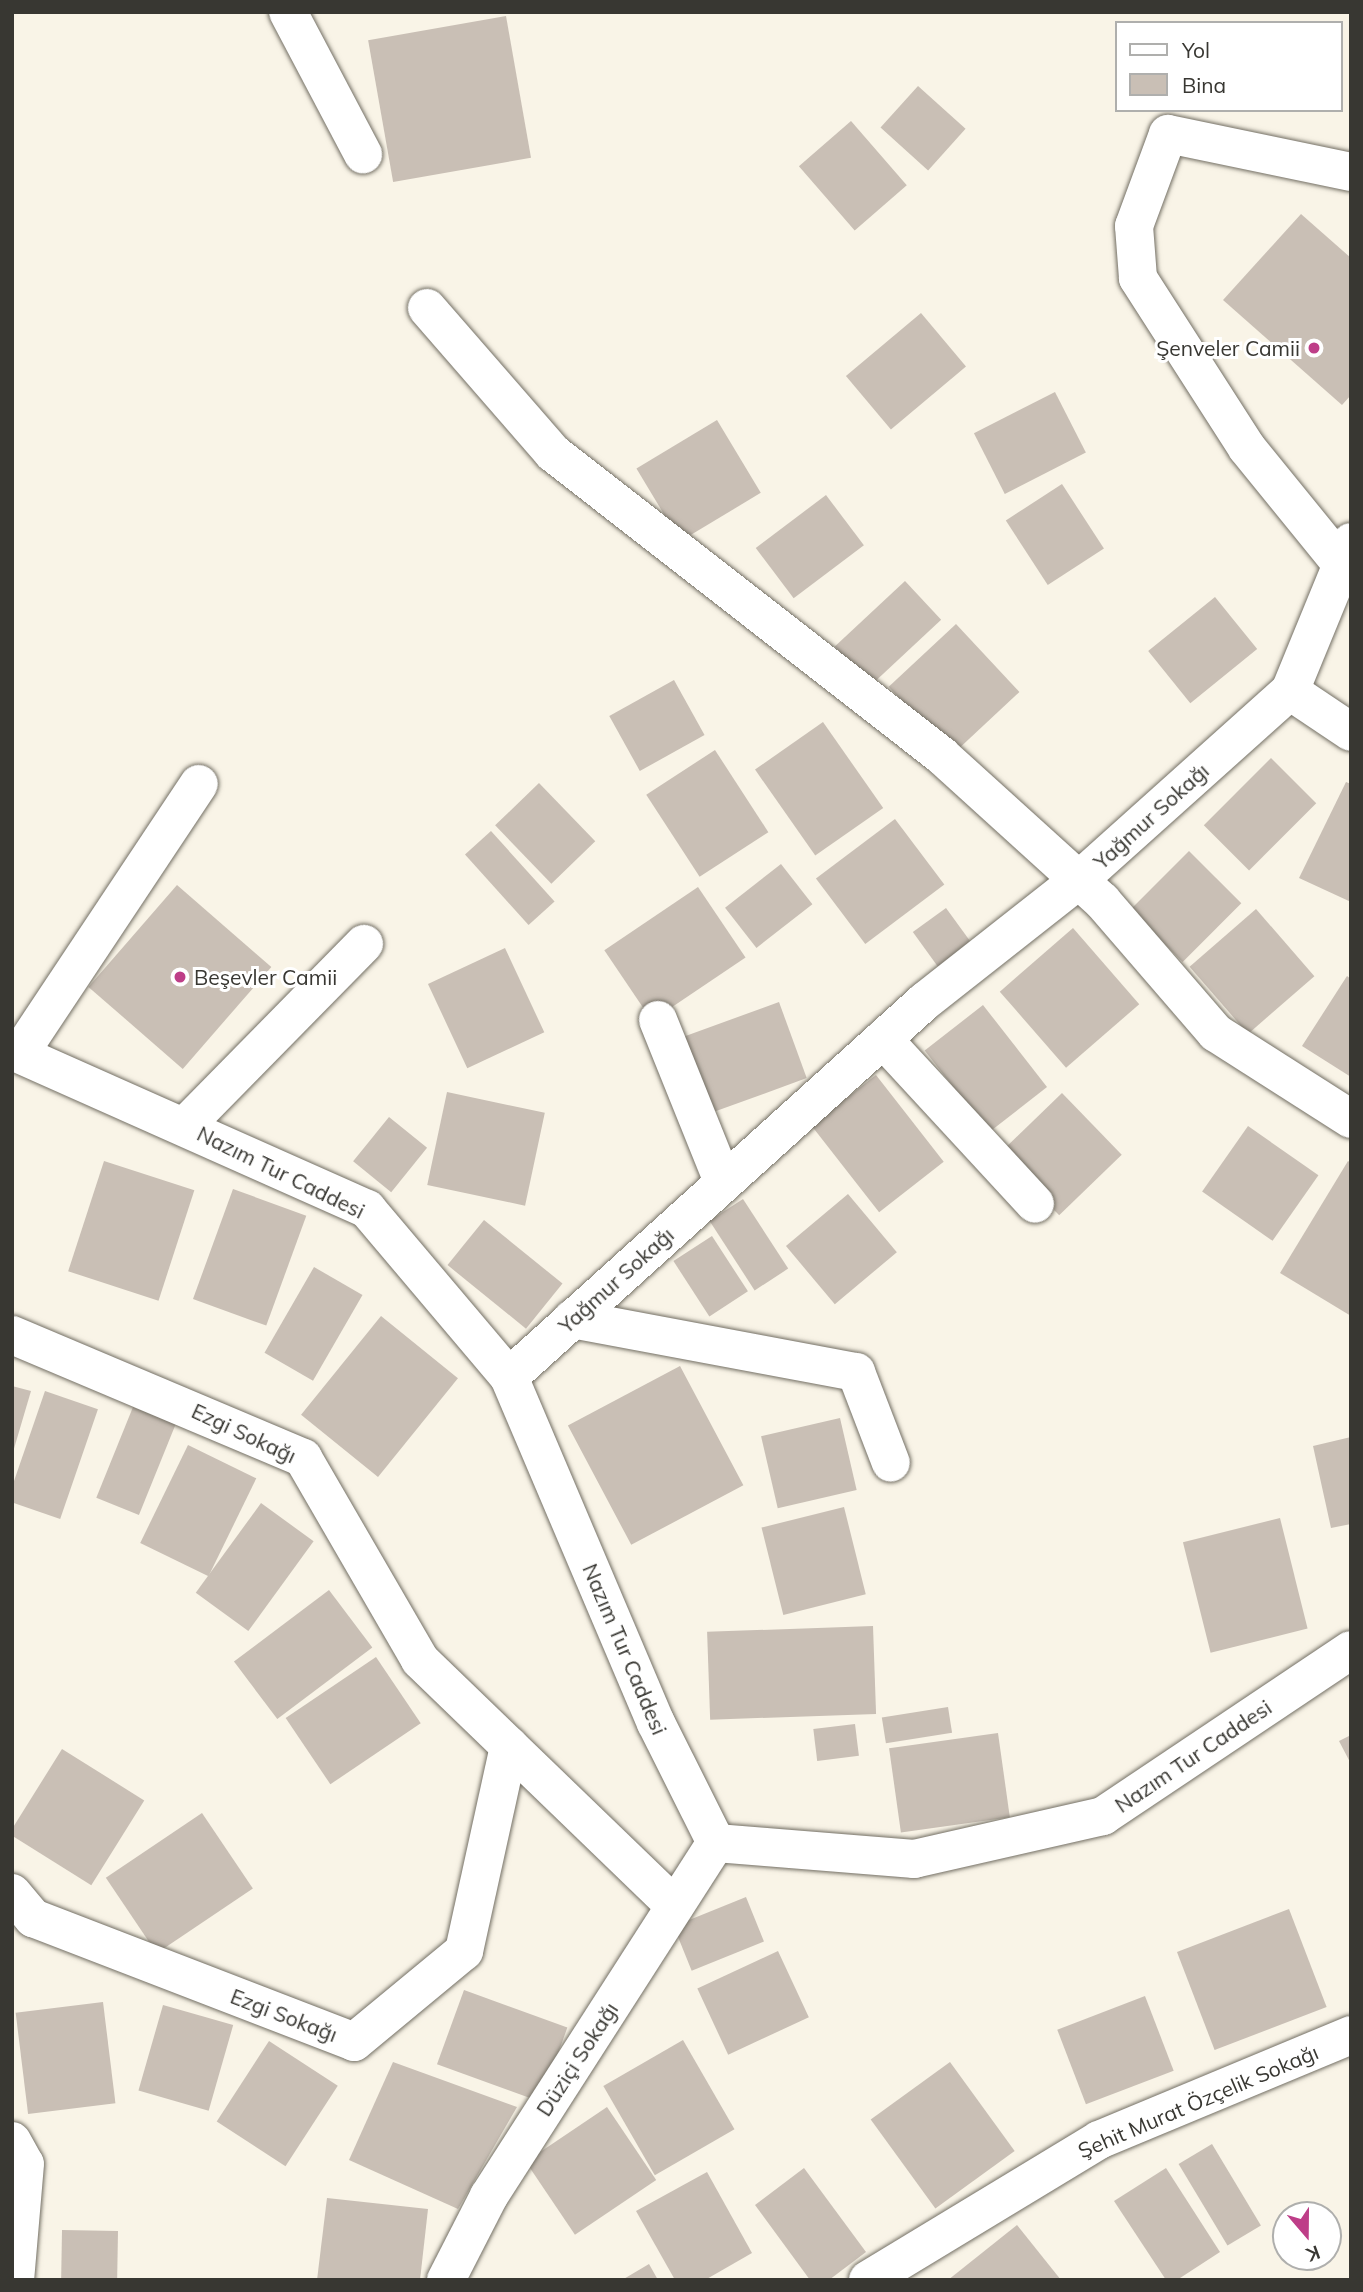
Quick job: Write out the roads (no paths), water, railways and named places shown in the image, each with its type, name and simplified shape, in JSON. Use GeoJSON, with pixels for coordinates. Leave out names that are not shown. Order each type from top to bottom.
{"type":"FeatureCollection","features":[{"type":"Feature","properties":{"kind":"street"},"geometry":{"type":"LineString","coordinates":[[288,12],[363,154]]}},
{"type":"Feature","properties":{"kind":"street"},"geometry":{"type":"LineString","coordinates":[[1345,551],[1247,448],[1138,278],[1134,226],[1168,134],[1351,172]]}},
{"type":"Feature","properties":{"kind":"street"},"geometry":{"type":"LineString","coordinates":[[427,308],[553,453],[942,756],[1079,880],[1216,1033],[1351,1119]]}},
{"type":"Feature","properties":{"kind":"street","name":"Yağmur Sokağı"},"geometry":{"type":"LineString","coordinates":[[509,1377],[883,1039],[1079,880],[1290,691],[1345,551]]}},
{"type":"Feature","properties":{"kind":"street"},"geometry":{"type":"LineString","coordinates":[[1290,691],[1351,732]]}},
{"type":"Feature","properties":{"kind":"street"},"geometry":{"type":"LineString","coordinates":[[16,1052],[199,784]]}},
{"type":"Feature","properties":{"kind":"street"},"geometry":{"type":"LineString","coordinates":[[186,1125],[364,944]]}},
{"type":"Feature","properties":{"kind":"street"},"geometry":{"type":"LineString","coordinates":[[658,1020],[723,1182]]}},
{"type":"Feature","properties":{"kind":"street"},"geometry":{"type":"LineString","coordinates":[[883,1039],[1035,1204]]}},
{"type":"Feature","properties":{"kind":"street","name":"Nazım Tur Caddesi"},"geometry":{"type":"LineString","coordinates":[[16,1052],[186,1125],[367,1209],[509,1377],[656,1723],[716,1843],[914,1859],[1103,1816],[1351,1650]]}},
{"type":"Feature","properties":{"kind":"street"},"geometry":{"type":"LineString","coordinates":[[572,1319],[856,1372],[891,1463]]}},
{"type":"Feature","properties":{"kind":"street","name":"Ezgi Sokağı"},"geometry":{"type":"LineString","coordinates":[[12,1335],[303,1458],[421,1660],[673,1904]]}},
{"type":"Feature","properties":{"kind":"street","name":"Ezgi Sokağı"},"geometry":{"type":"LineString","coordinates":[[19,1915],[354,2042],[464,1951],[509,1746]]}},
{"type":"Feature","properties":{"kind":"street","name":"Düziçi Sokağı"},"geometry":{"type":"LineString","coordinates":[[446,2280],[489,2196],[673,1904],[716,1843]]}},
{"type":"Feature","properties":{"kind":"street","name":"Şehit Murat Özçelik Sokağı"},"geometry":{"type":"LineString","coordinates":[[868,2280],[953,2222],[1099,2140],[1351,2035]]}},
{"type":"Feature","properties":{"kind":"street"},"geometry":{"type":"LineString","coordinates":[[12,2141],[25,2164],[15,2280]]}},
{"type":"Feature","properties":{"kind":"place","name":"Şenveler Camii"},"geometry":{"type":"Point","coordinates":[1314,348]}},
{"type":"Feature","properties":{"kind":"place","name":"Beşevler Camii"},"geometry":{"type":"Point","coordinates":[180,977]}}]}
